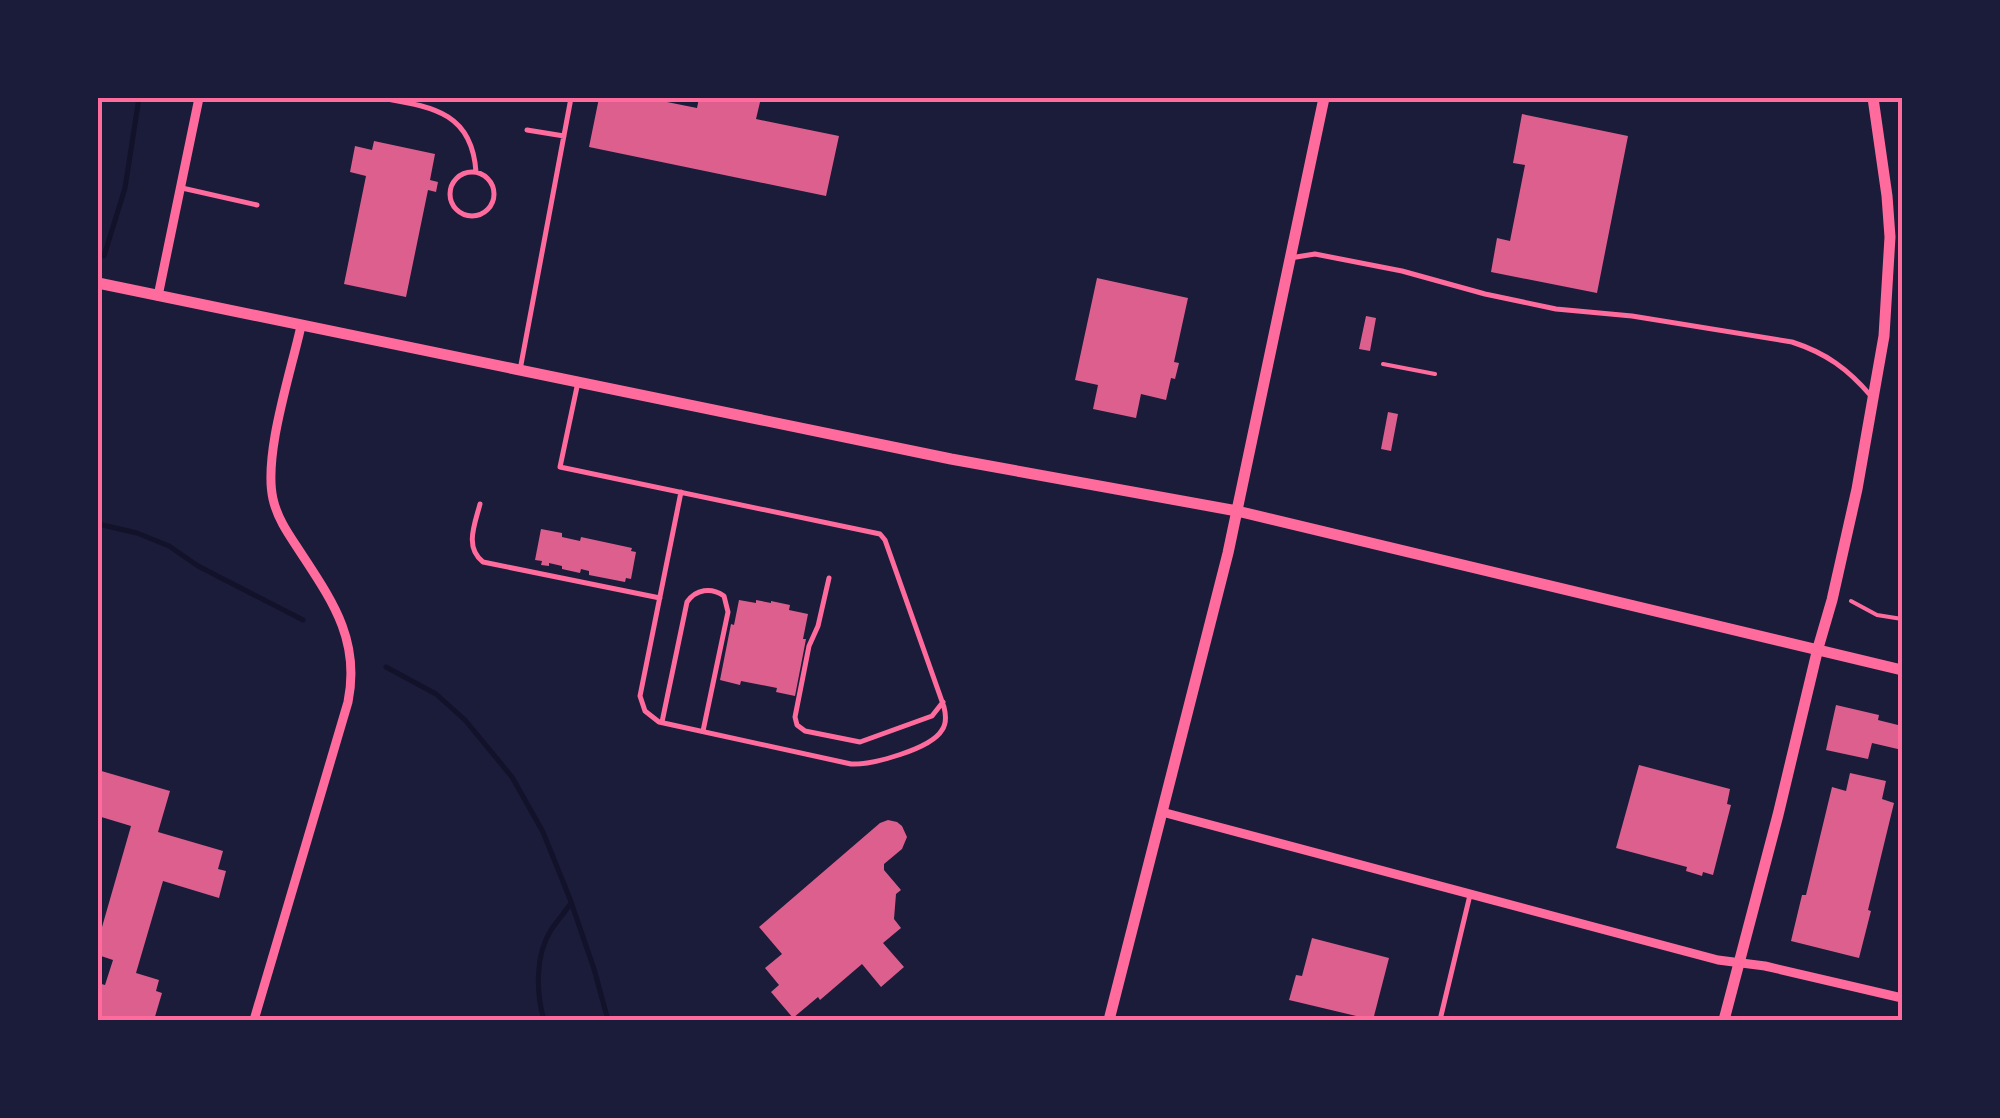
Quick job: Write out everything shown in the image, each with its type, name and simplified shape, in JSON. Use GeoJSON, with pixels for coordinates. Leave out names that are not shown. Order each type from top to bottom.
{"type":"FeatureCollection","features":[{"type":"Feature","properties":{"kind":"street"},"geometry":{"type":"LineString","coordinates":[[158,296],[198,98]]}},
{"type":"Feature","properties":{"kind":"street"},"geometry":{"type":"LineString","coordinates":[[1109,1020],[1237,510],[1324,98]]}},
{"type":"Feature","properties":{"kind":"street"},"geometry":{"type":"LineString","coordinates":[[1724,1020],[1835,586],[1884,336],[1890,237],[1873,98]]}},
{"type":"Feature","properties":{"kind":"street"},"geometry":{"type":"LineString","coordinates":[[98,283],[951,458],[1237,510],[1902,670]]}},
{"type":"Feature","properties":{"kind":"street"},"geometry":{"type":"LineString","coordinates":[[254,1020],[348,702],[352,668],[343,624],[278,516],[272,494],[273,448],[301,326]]}},
{"type":"Feature","properties":{"kind":"street"},"geometry":{"type":"LineString","coordinates":[[1162,812],[1718,960],[1902,998]]}},
{"type":"Feature","properties":{"kind":"lane"},"geometry":{"type":"LineString","coordinates":[[382,98],[436,110],[454,121],[471,145],[476,172],[490,180],[494,189],[494,199],[486,212],[466,216],[454,206],[450,190],[458,176],[476,172]]}},
{"type":"Feature","properties":{"kind":"lane"},"geometry":{"type":"LineString","coordinates":[[520,370],[571,98]]}},
{"type":"Feature","properties":{"kind":"lane"},"geometry":{"type":"LineString","coordinates":[[527,130],[564,136]]}},
{"type":"Feature","properties":{"kind":"lane"},"geometry":{"type":"LineString","coordinates":[[180,188],[257,204]]}},
{"type":"Feature","properties":{"kind":"lane"},"geometry":{"type":"LineString","coordinates":[[1289,258],[1315,254],[1556,309],[1632,316],[1792,342],[1829,356],[1873,398]]}},
{"type":"Feature","properties":{"kind":"lane"},"geometry":{"type":"LineString","coordinates":[[578,382],[560,467],[681,492],[880,534],[943,702],[946,724],[937,737],[870,764],[851,764],[662,722],[644,712],[640,696],[681,492]]}},
{"type":"Feature","properties":{"kind":"lane"},"geometry":{"type":"LineString","coordinates":[[480,504],[472,546],[479,560],[660,598]]}},
{"type":"Feature","properties":{"kind":"lane"},"geometry":{"type":"LineString","coordinates":[[829,578],[810,646],[795,717],[797,726],[860,742],[932,716],[943,702]]}},
{"type":"Feature","properties":{"kind":"lane"},"geometry":{"type":"LineString","coordinates":[[662,722],[687,602],[700,591],[714,590],[724,596],[728,612],[703,732]]}},
{"type":"Feature","properties":{"kind":"lane"},"geometry":{"type":"LineString","coordinates":[[1440,1020],[1470,896]]}},
{"type":"Feature","properties":{"kind":"path"},"geometry":{"type":"LineString","coordinates":[[1383,364],[1435,374]]}},
{"type":"Feature","properties":{"kind":"path"},"geometry":{"type":"LineString","coordinates":[[1852,601],[1876,615],[1902,620]]}},
{"type":"Feature","properties":{"kind":"building"},"geometry":{"type":"Polygon","coordinates":[[[599,98],[647,98],[697,108],[699,98],[761,98],[756,119],[839,136],[826,196],[589,147],[599,98]]]}},
{"type":"Feature","properties":{"kind":"building"},"geometry":{"type":"Polygon","coordinates":[[[1522,114],[1628,136],[1597,293],[1491,272],[1497,238],[1510,241],[1525,165],[1513,163],[1522,114]]]}},
{"type":"Feature","properties":{"kind":"building"},"geometry":{"type":"Polygon","coordinates":[[[374,141],[435,154],[430,180],[438,182],[436,192],[428,190],[406,297],[344,284],[366,176],[350,172],[355,146],[372,150],[374,141]]]}},
{"type":"Feature","properties":{"kind":"building"},"geometry":{"type":"Polygon","coordinates":[[[1097,278],[1188,298],[1174,362],[1179,363],[1166,400],[1141,394],[1136,418],[1093,409],[1098,385],[1075,380],[1097,278]]]}},
{"type":"Feature","properties":{"kind":"building"},"geometry":{"type":"Polygon","coordinates":[[[1366,316],[1376,318],[1370,351],[1359,349],[1366,316]]]}},
{"type":"Feature","properties":{"kind":"building"},"geometry":{"type":"Polygon","coordinates":[[[1388,412],[1398,414],[1391,451],[1381,449],[1388,412]]]}},
{"type":"Feature","properties":{"kind":"building"},"geometry":{"type":"Polygon","coordinates":[[[541,529],[580,541],[581,537],[632,548],[636,552],[631,579],[626,578],[625,582],[589,575],[589,571],[581,569],[580,573],[549,563],[541,565],[542,561],[535,560],[541,529]]]}},
{"type":"Feature","properties":{"kind":"building"},"geometry":{"type":"Polygon","coordinates":[[[739,600],[771,601],[808,614],[795,696],[776,692],[777,688],[720,680],[739,600]]]}},
{"type":"Feature","properties":{"kind":"building"},"geometry":{"type":"Polygon","coordinates":[[[1836,705],[1879,715],[1878,720],[1902,726],[1902,750],[1872,743],[1868,759],[1826,750],[1836,705]]]}},
{"type":"Feature","properties":{"kind":"building"},"geometry":{"type":"Polygon","coordinates":[[[1639,765],[1730,789],[1727,804],[1731,805],[1713,875],[1703,872],[1702,876],[1686,871],[1687,867],[1616,848],[1639,765]]]}},
{"type":"Feature","properties":{"kind":"building"},"geometry":{"type":"Polygon","coordinates":[[[98,770],[170,791],[158,832],[223,851],[218,869],[226,871],[219,898],[163,881],[136,973],[159,980],[156,991],[162,993],[154,1020],[98,1020],[98,983],[105,985],[113,960],[98,955],[98,941],[131,826],[98,816],[98,770]]]}},
{"type":"Feature","properties":{"kind":"building"},"geometry":{"type":"Polygon","coordinates":[[[1850,773],[1886,781],[1882,799],[1894,803],[1859,958],[1791,941],[1832,787],[1846,791],[1850,773]]]}},
{"type":"Feature","properties":{"kind":"building"},"geometry":{"type":"Polygon","coordinates":[[[888,820],[902,826],[907,837],[902,849],[884,864],[884,870],[901,890],[896,894],[894,919],[901,928],[883,943],[904,967],[881,987],[862,964],[793,1018],[771,992],[779,985],[765,968],[782,954],[759,927],[888,820]]]}},
{"type":"Feature","properties":{"kind":"building"},"geometry":{"type":"Polygon","coordinates":[[[1312,938],[1389,958],[1373,1020],[1289,1000],[1296,975],[1302,976],[1312,938]]]}},
{"type":"Feature","properties":{"kind":"waterway"},"geometry":{"type":"LineString","coordinates":[[104,256],[125,188],[139,98]]}},
{"type":"Feature","properties":{"kind":"waterway"},"geometry":{"type":"LineString","coordinates":[[98,524],[169,546],[198,566],[303,620]]}},
{"type":"Feature","properties":{"kind":"waterway"},"geometry":{"type":"LineString","coordinates":[[386,667],[436,694],[465,720],[512,777],[543,832],[570,899],[608,1020]]}},
{"type":"Feature","properties":{"kind":"waterway"},"geometry":{"type":"LineString","coordinates":[[544,1020],[538,986],[542,951],[551,930],[571,903]]}}]}
